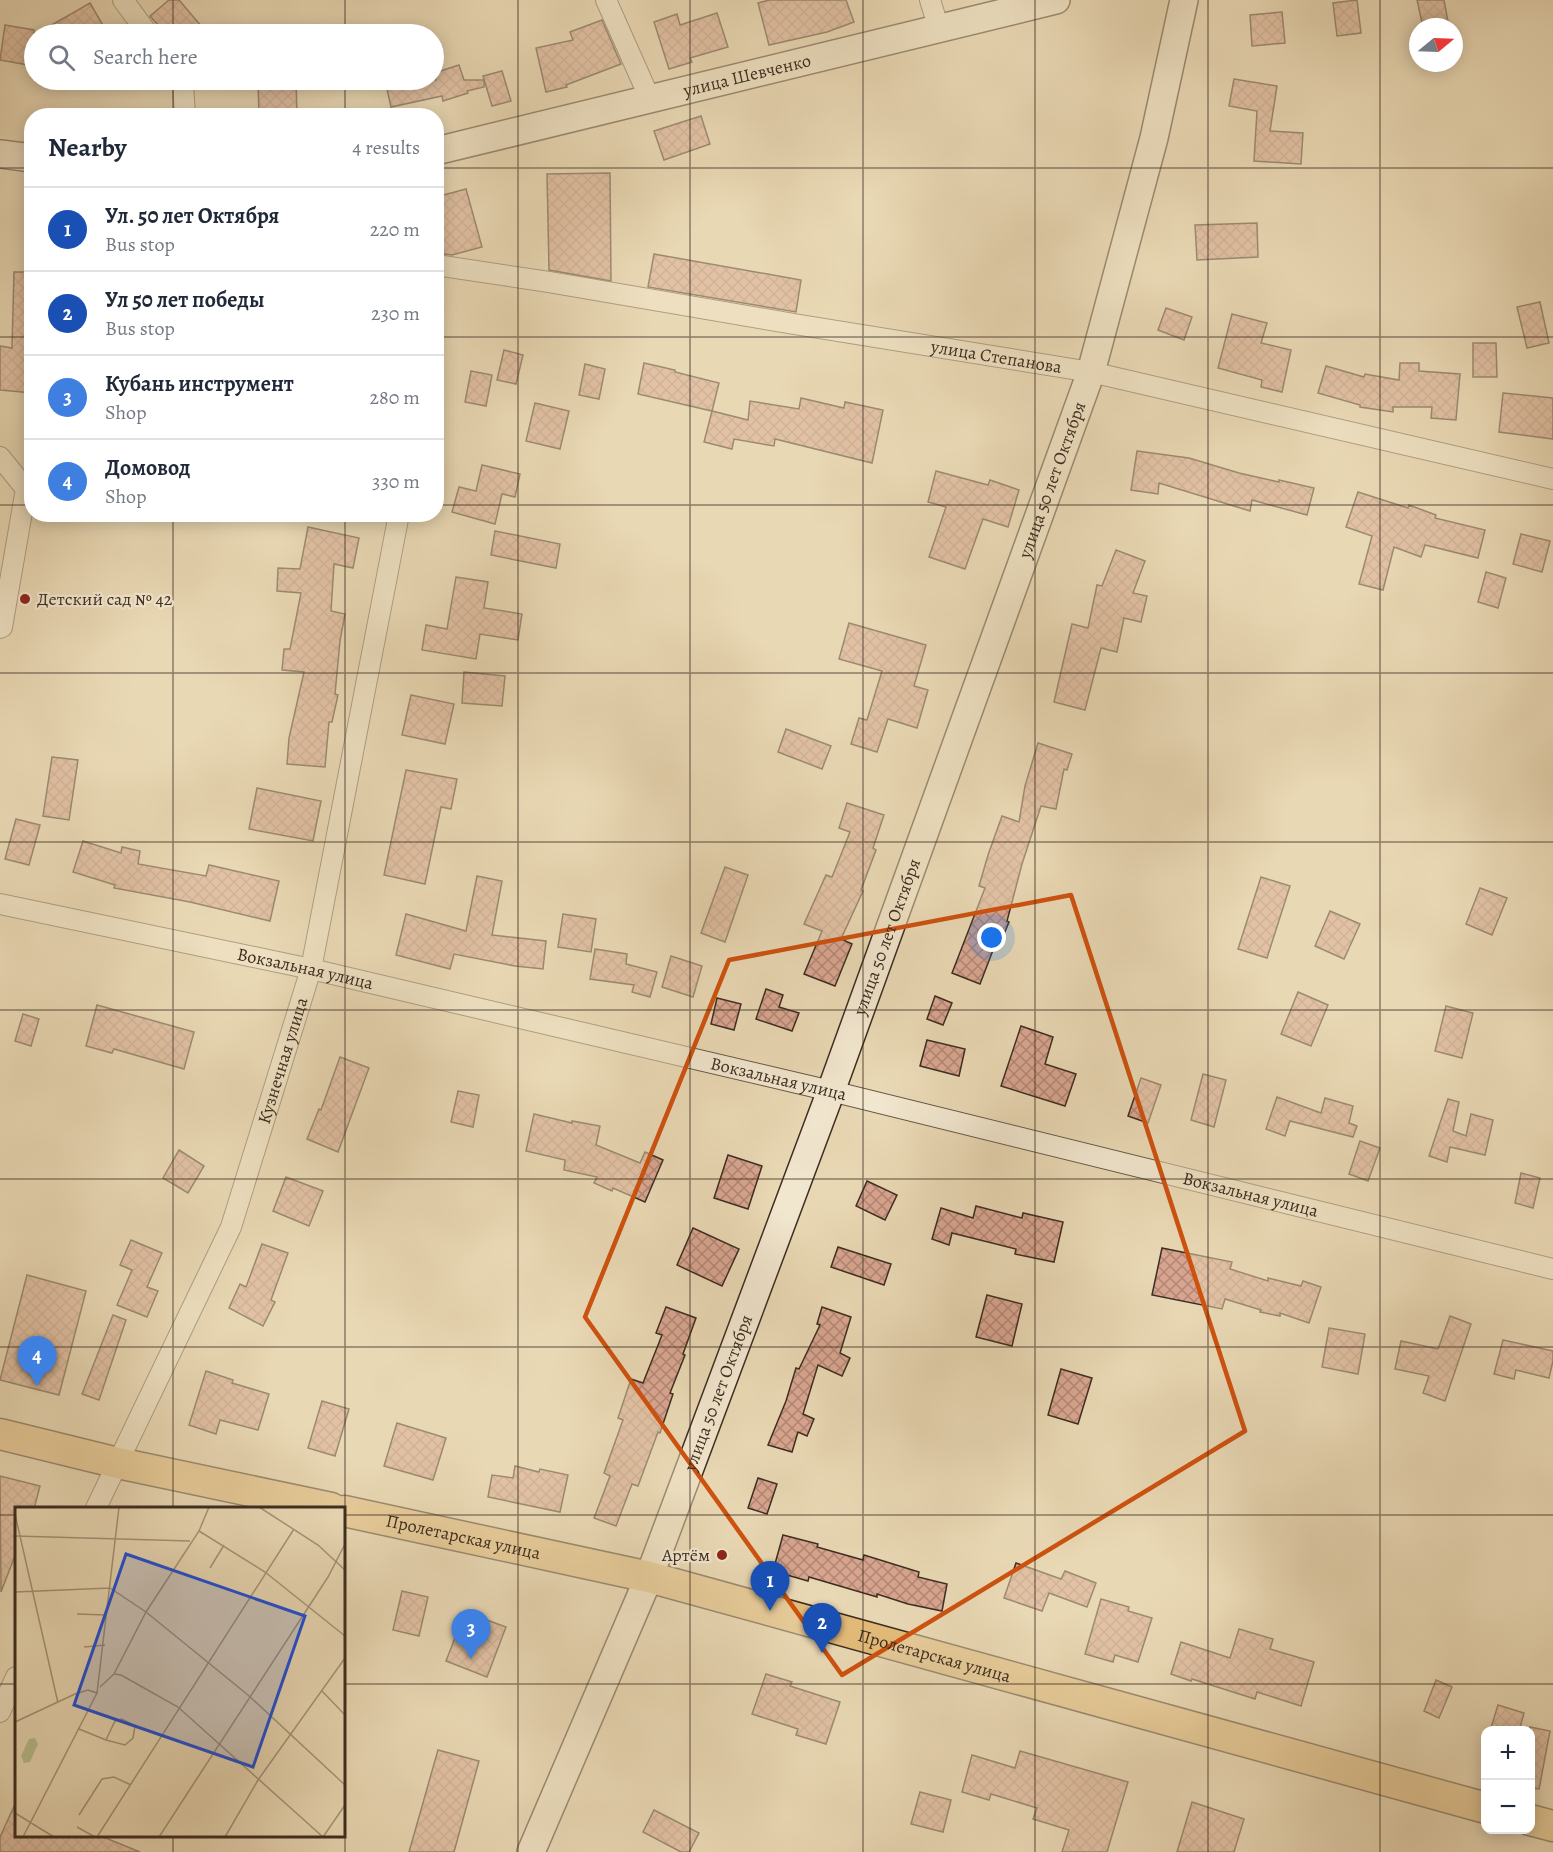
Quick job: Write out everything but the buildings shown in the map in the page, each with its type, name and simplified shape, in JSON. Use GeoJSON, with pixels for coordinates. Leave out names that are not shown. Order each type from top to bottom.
{"type":"FeatureCollection","features":[{"type":"Feature","properties":{"kind":"main road"},"geometry":{"type":"LineString","coordinates":[[0,1434],[118,1463],[322,1507]]}},
{"type":"Feature","properties":{"kind":"main road","name":"Пролетарская улица"},"geometry":{"type":"LineString","coordinates":[[345,1511],[649,1577],[1481,1807]]}},
{"type":"Feature","properties":{"kind":"main road"},"geometry":{"type":"LineString","coordinates":[[1535,1821],[1553,1826]]}},
{"type":"Feature","properties":{"kind":"street"},"geometry":{"type":"LineString","coordinates":[[123,0],[141,24]]}},
{"type":"Feature","properties":{"kind":"street"},"geometry":{"type":"LineString","coordinates":[[606,0],[650,99]]}},
{"type":"Feature","properties":{"kind":"street"},"geometry":{"type":"LineString","coordinates":[[930,0],[939,29]]}},
{"type":"Feature","properties":{"kind":"street","name":"улица Шевченко"},"geometry":{"type":"LineString","coordinates":[[444,149],[1056,0]]}},
{"type":"Feature","properties":{"kind":"street","name":"улица 50 лет Октября"},"geometry":{"type":"LineString","coordinates":[[531,1852],[649,1577],[831,1091],[1091,372],[1154,138],[1184,0]]}},
{"type":"Feature","properties":{"kind":"street"},"geometry":{"type":"LineString","coordinates":[[183,90],[184,108]]}},
{"type":"Feature","properties":{"kind":"street"},"geometry":{"type":"LineString","coordinates":[[0,154],[24,157]]}},
{"type":"Feature","properties":{"kind":"street","name":"улица Степанова"},"geometry":{"type":"LineString","coordinates":[[444,266],[1091,372],[1553,479]]}},
{"type":"Feature","properties":{"kind":"street"},"geometry":{"type":"LineString","coordinates":[[0,458],[24,487]]}},
{"type":"Feature","properties":{"kind":"street"},"geometry":{"type":"LineString","coordinates":[[0,628],[24,500]]}},
{"type":"Feature","properties":{"kind":"street","name":"Кузнечная улица"},"geometry":{"type":"LineString","coordinates":[[97,1507],[231,1227],[311,969],[397,522]]}},
{"type":"Feature","properties":{"kind":"street","name":"Вокзальная улица"},"geometry":{"type":"LineString","coordinates":[[0,904],[311,969],[831,1091],[1553,1269]]}},
{"type":"Feature","properties":{"kind":"street"},"geometry":{"type":"LineString","coordinates":[[0,1712],[15,1679]]}},
{"type":"Feature","properties":{"kind":"highlighted area"},"geometry":{"type":"Polygon","coordinates":[[[1071,895],[1245,1431],[842,1675],[585,1317],[729,960],[1071,895]]]}},
{"type":"Feature","properties":{"kind":"place","name":"Детский сад № 42"},"geometry":{"type":"Point","coordinates":[25,599]}},
{"type":"Feature","properties":{"kind":"place","name":"Домовод"},"geometry":{"type":"Point","coordinates":[37,1386]}},
{"type":"Feature","properties":{"kind":"place","name":"Артём"},"geometry":{"type":"Point","coordinates":[722,1555]}},
{"type":"Feature","properties":{"kind":"place","name":"Ул. 50 лет Октября"},"geometry":{"type":"Point","coordinates":[770,1611]}},
{"type":"Feature","properties":{"kind":"place","name":"Ул 50 лет победы"},"geometry":{"type":"Point","coordinates":[822,1653]}},
{"type":"Feature","properties":{"kind":"place","name":"Кубань инструмент"},"geometry":{"type":"Point","coordinates":[471,1659]}}]}
